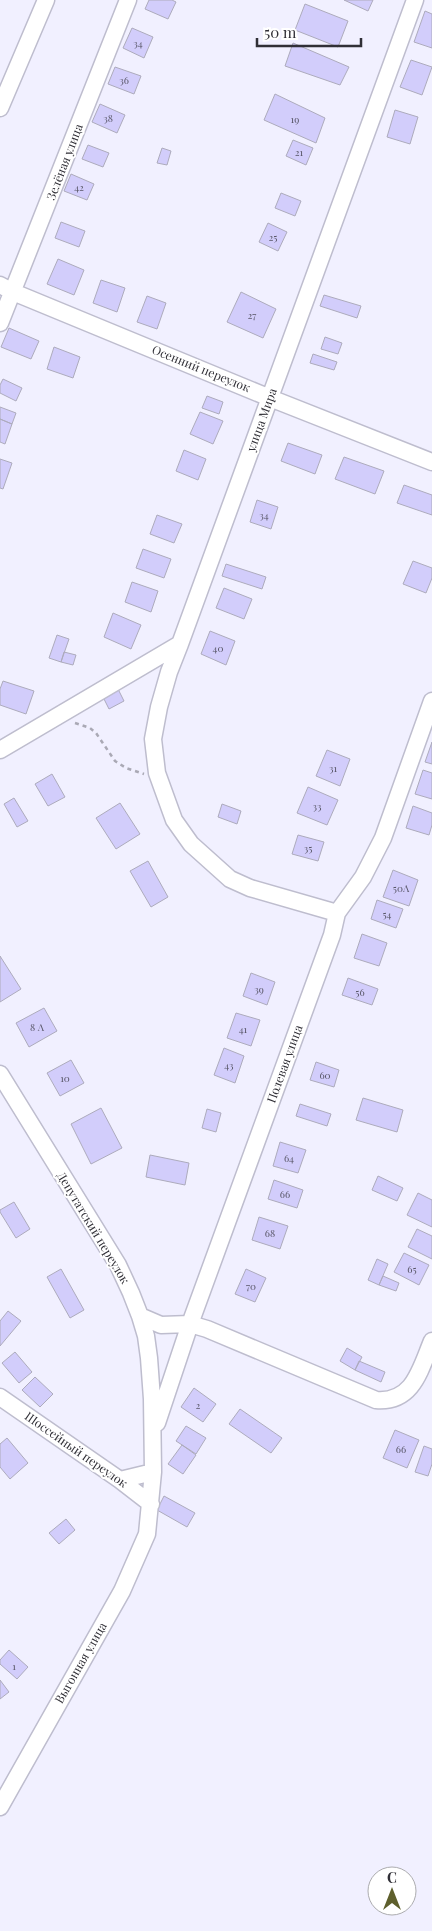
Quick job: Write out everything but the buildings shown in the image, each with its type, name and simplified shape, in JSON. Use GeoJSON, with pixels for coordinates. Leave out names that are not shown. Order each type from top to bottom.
{"type":"FeatureCollection","features":[{"type":"Feature","properties":{"kind":"street"},"geometry":{"type":"LineString","coordinates":[[0,108],[46,0]]}},
{"type":"Feature","properties":{"kind":"street","name":"Зелёная улица"},"geometry":{"type":"LineString","coordinates":[[0,323],[7,289],[128,0]]}},
{"type":"Feature","properties":{"kind":"street","name":"улица Мира"},"geometry":{"type":"LineString","coordinates":[[337,913],[250,888],[230,879],[191,844],[174,820],[157,773],[153,738],[166,681],[415,0]]}},
{"type":"Feature","properties":{"kind":"street","name":"Осенний переулок"},"geometry":{"type":"LineString","coordinates":[[7,289],[270,398],[432,462]]}},
{"type":"Feature","properties":{"kind":"street"},"geometry":{"type":"LineString","coordinates":[[0,750],[180,644]]}},
{"type":"Feature","properties":{"kind":"street","name":"Полевая улица"},"geometry":{"type":"LineString","coordinates":[[153,1435],[190,1324],[332,935],[337,913],[363,877],[383,838],[432,701]]}},
{"type":"Feature","properties":{"kind":"street","name":"Депутатский переулок"},"geometry":{"type":"LineString","coordinates":[[0,1074],[118,1265],[140,1316],[146,1336],[149,1358],[153,1435],[150,1509]]}},
{"type":"Feature","properties":{"kind":"street"},"geometry":{"type":"LineString","coordinates":[[140,1316],[161,1325],[190,1324],[207,1329],[376,1400],[389,1401],[404,1395],[419,1372],[432,1341]]}},
{"type":"Feature","properties":{"kind":"street","name":"Шоссейный переулок"},"geometry":{"type":"LineString","coordinates":[[0,1397],[120,1480],[150,1509]]}},
{"type":"Feature","properties":{"kind":"street"},"geometry":{"type":"LineString","coordinates":[[120,1480],[153,1472]]}},
{"type":"Feature","properties":{"kind":"street","name":"Выгонная улица"},"geometry":{"type":"LineString","coordinates":[[0,1807],[122,1591],[147,1534],[150,1509]]}},
{"type":"Feature","properties":{"kind":"path"},"geometry":{"type":"LineString","coordinates":[[75,723],[96,732],[115,761],[126,768],[148,775],[157,773]]}}]}
